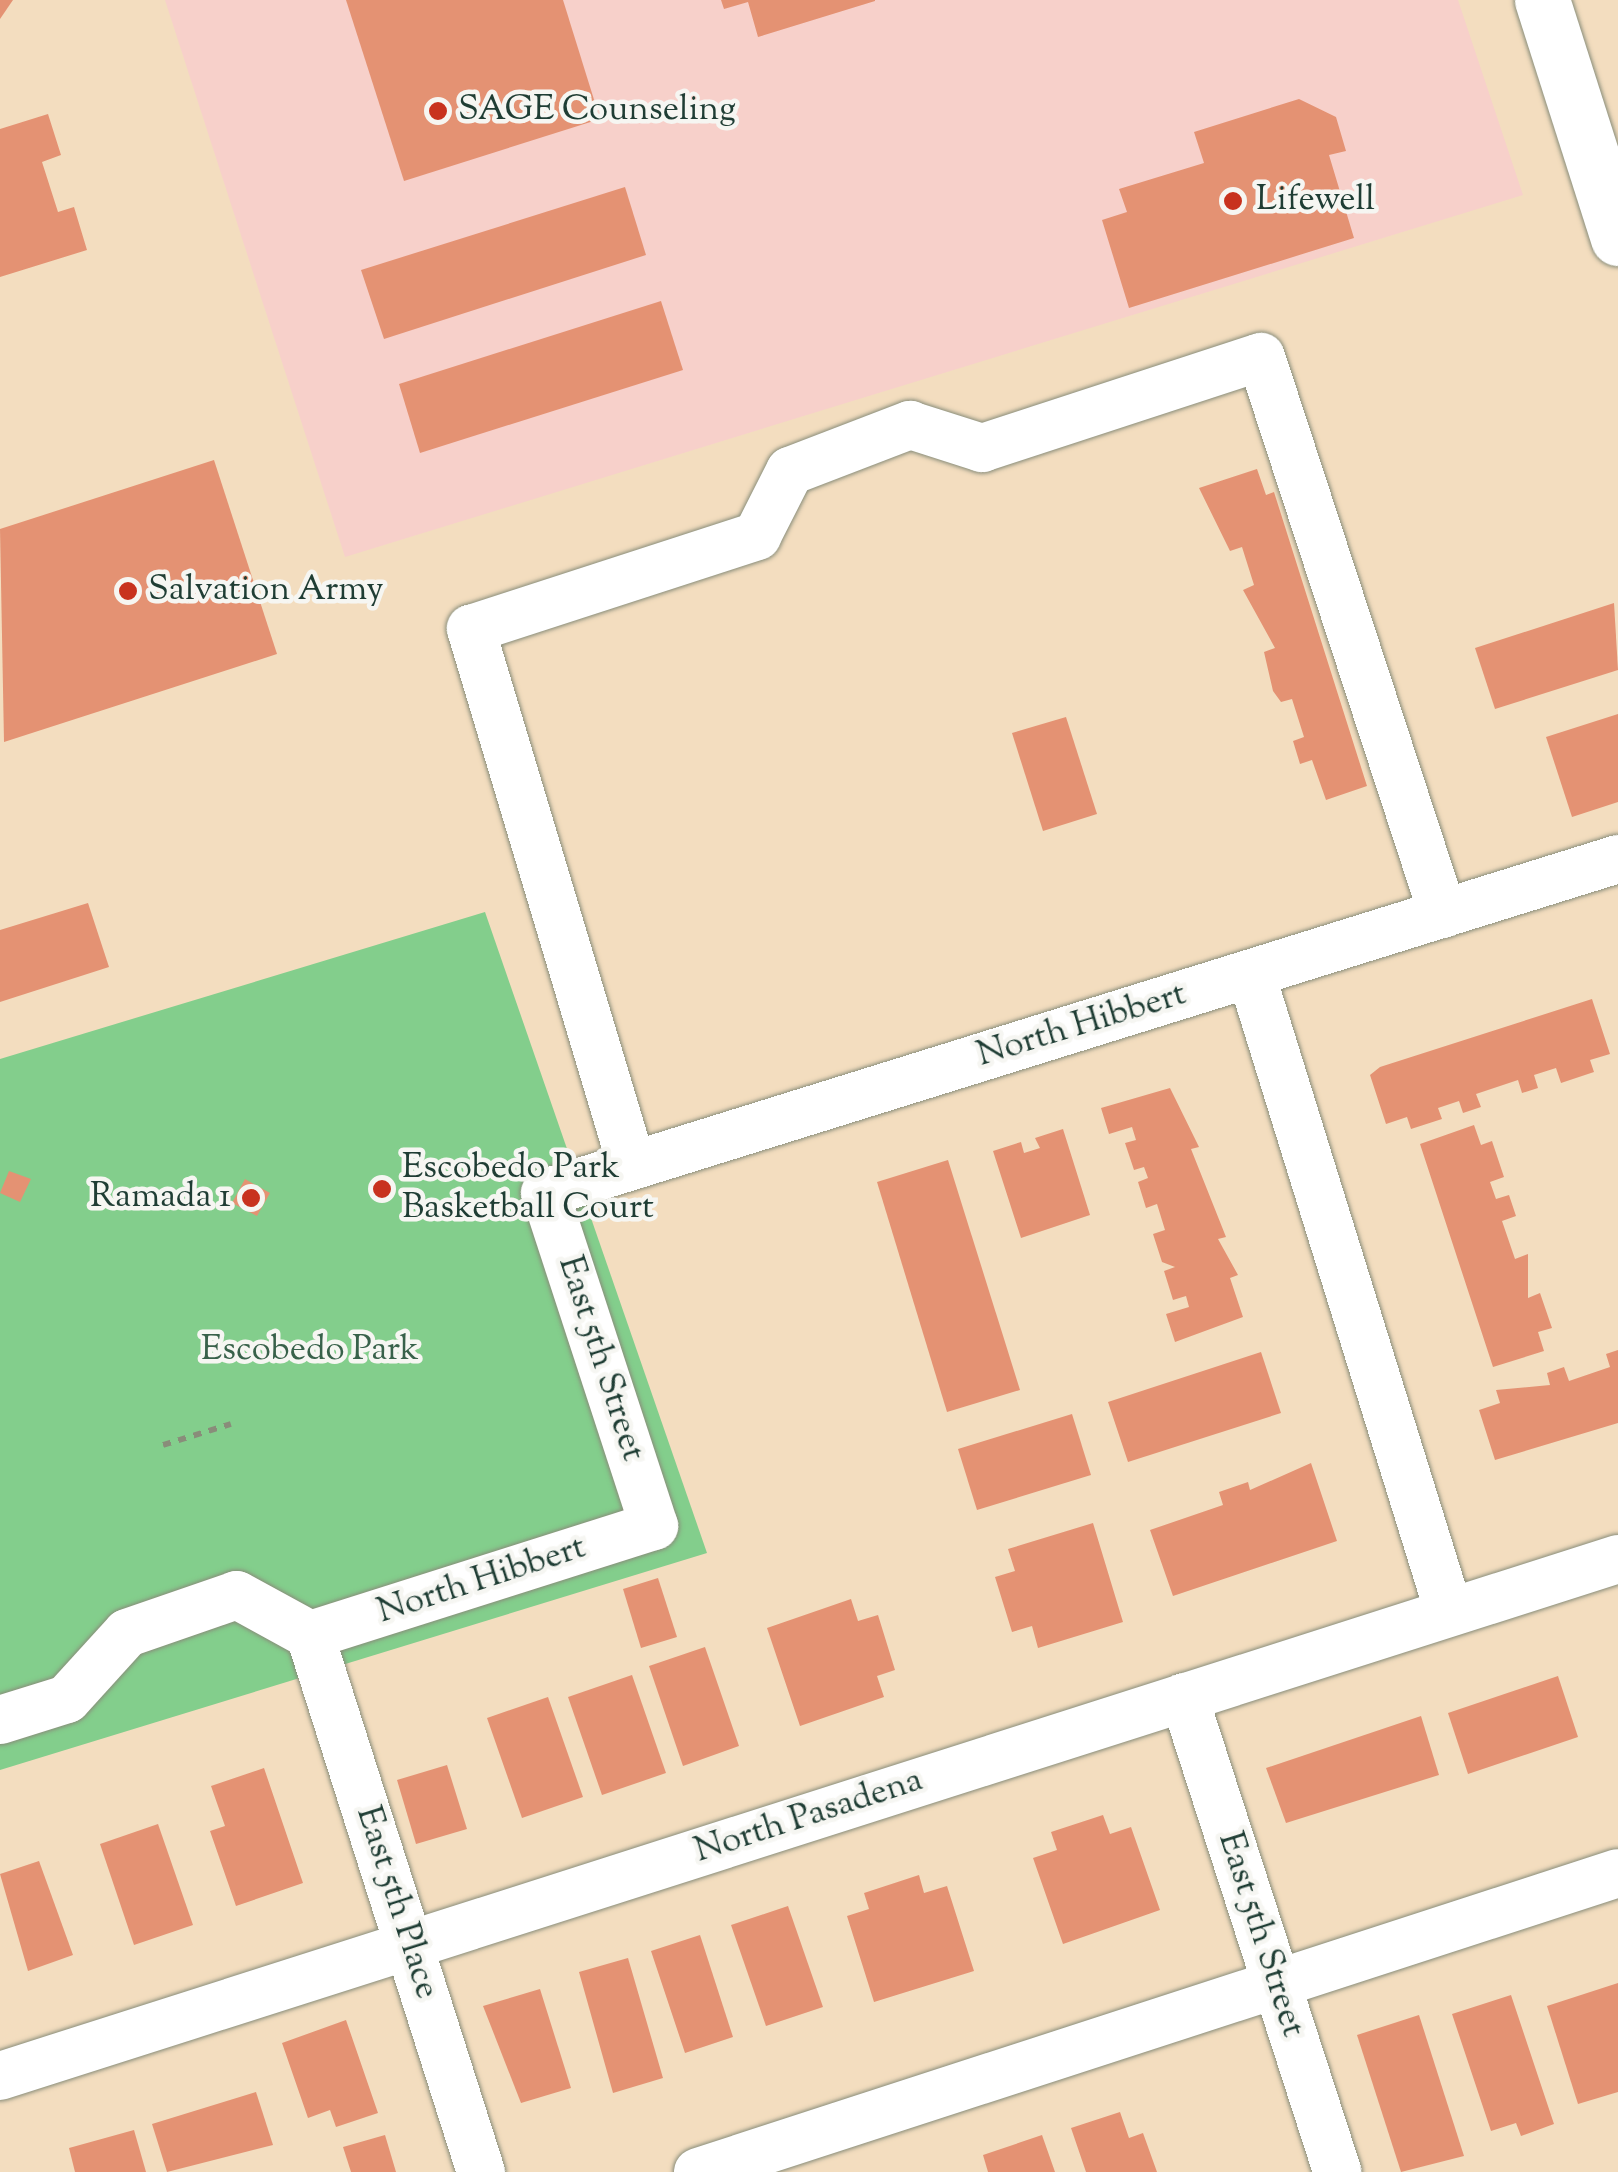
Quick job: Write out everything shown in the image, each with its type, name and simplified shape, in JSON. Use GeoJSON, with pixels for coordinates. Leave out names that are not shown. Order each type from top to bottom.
{"type":"FeatureCollection","features":[{"type":"Feature","properties":{"kind":"main road"},"geometry":{"type":"LineString","coordinates":[[1542,0],[1618,238]]}},
{"type":"Feature","properties":{"kind":"street"},"geometry":{"type":"LineString","coordinates":[[632,1166],[471,629],[757,536],[790,471],[910,425],[982,448],[1261,357],[1442,914]]}},
{"type":"Feature","properties":{"kind":"street","name":"North Hibbert"},"geometry":{"type":"LineString","coordinates":[[545,1193],[1618,859]]}},
{"type":"Feature","properties":{"kind":"street"},"geometry":{"type":"LineString","coordinates":[[1251,974],[1449,1612]]}},
{"type":"Feature","properties":{"kind":"street","name":"East 5th Street"},"geometry":{"type":"LineString","coordinates":[[545,1193],[654,1526]]}},
{"type":"Feature","properties":{"kind":"street","name":"North Hibbert"},"geometry":{"type":"LineString","coordinates":[[310,1634],[654,1526]]}},
{"type":"Feature","properties":{"kind":"street","name":"North Pasadena"},"geometry":{"type":"LineString","coordinates":[[0,2076],[1618,1558]]}},
{"type":"Feature","properties":{"kind":"street"},"geometry":{"type":"LineString","coordinates":[[0,1720],[66,1698],[126,1633],[237,1595],[310,1634]]}},
{"type":"Feature","properties":{"kind":"street","name":"East 5th Place"},"geometry":{"type":"LineString","coordinates":[[310,1634],[481,2172]]}},
{"type":"Feature","properties":{"kind":"street","name":"East 5th Street"},"geometry":{"type":"LineString","coordinates":[[1184,1697],[1337,2172]]}},
{"type":"Feature","properties":{"kind":"street"},"geometry":{"type":"LineString","coordinates":[[698,2172],[1618,1873]]}},
{"type":"Feature","properties":{"kind":"path"},"geometry":{"type":"LineString","coordinates":[[163,1445],[231,1424]]}},
{"type":"Feature","properties":{"kind":"shaded area"},"geometry":{"type":"Polygon","coordinates":[[[165,0],[1458,0],[1523,195],[345,557],[165,0]]]}},
{"type":"Feature","properties":{"kind":"green space","name":"Escobedo Park"},"geometry":{"type":"Polygon","coordinates":[[[485,912],[707,1553],[0,1770],[0,1059],[485,912]]]}},
{"type":"Feature","properties":{"kind":"building"},"geometry":{"type":"Polygon","coordinates":[[[0,0],[13,0],[0,19],[0,0]]]}},
{"type":"Feature","properties":{"kind":"building"},"geometry":{"type":"Polygon","coordinates":[[[346,0],[563,0],[600,119],[404,181],[346,0]]]}},
{"type":"Feature","properties":{"kind":"building"},"geometry":{"type":"Polygon","coordinates":[[[721,0],[875,1],[758,37],[748,2],[724,9],[721,0]]]}},
{"type":"Feature","properties":{"kind":"building","name":"Lifewell"},"geometry":{"type":"Polygon","coordinates":[[[1299,99],[1336,117],[1346,151],[1329,155],[1354,238],[1129,308],[1102,220],[1127,212],[1119,189],[1204,163],[1194,132],[1299,99]]]}},
{"type":"Feature","properties":{"kind":"building"},"geometry":{"type":"Polygon","coordinates":[[[48,114],[61,155],[42,162],[58,212],[74,207],[87,250],[0,277],[0,129],[48,114]]]}},
{"type":"Feature","properties":{"kind":"building"},"geometry":{"type":"Polygon","coordinates":[[[625,187],[646,255],[384,339],[361,270],[625,187]]]}},
{"type":"Feature","properties":{"kind":"building"},"geometry":{"type":"Polygon","coordinates":[[[661,301],[683,370],[420,453],[399,384],[661,301]]]}},
{"type":"Feature","properties":{"kind":"building","name":"Salvation Army"},"geometry":{"type":"Polygon","coordinates":[[[214,460],[277,654],[4,742],[0,529],[214,460]]]}},
{"type":"Feature","properties":{"kind":"building"},"geometry":{"type":"Polygon","coordinates":[[[1257,469],[1266,495],[1274,492],[1367,786],[1326,800],[1312,760],[1300,764],[1293,741],[1304,737],[1292,699],[1281,702],[1273,691],[1264,652],[1275,648],[1243,590],[1254,585],[1242,547],[1230,551],[1199,488],[1257,469]]]}},
{"type":"Feature","properties":{"kind":"building"},"geometry":{"type":"Polygon","coordinates":[[[1614,603],[1618,670],[1495,709],[1475,648],[1614,603]]]}},
{"type":"Feature","properties":{"kind":"building"},"geometry":{"type":"Polygon","coordinates":[[[1618,714],[1618,802],[1572,817],[1546,737],[1618,714]]]}},
{"type":"Feature","properties":{"kind":"building"},"geometry":{"type":"Polygon","coordinates":[[[1066,717],[1097,814],[1043,831],[1012,733],[1066,717]]]}},
{"type":"Feature","properties":{"kind":"building"},"geometry":{"type":"Polygon","coordinates":[[[88,903],[109,967],[0,1002],[0,930],[88,903]]]}},
{"type":"Feature","properties":{"kind":"building"},"geometry":{"type":"Polygon","coordinates":[[[1592,999],[1610,1054],[1590,1060],[1594,1072],[1561,1083],[1556,1068],[1534,1075],[1538,1088],[1522,1093],[1518,1080],[1476,1094],[1481,1107],[1463,1113],[1459,1101],[1438,1108],[1442,1119],[1411,1129],[1407,1117],[1386,1124],[1370,1075],[1380,1067],[1592,999]]]}},
{"type":"Feature","properties":{"kind":"building"},"geometry":{"type":"Polygon","coordinates":[[[1170,1088],[1199,1147],[1191,1149],[1226,1237],[1218,1239],[1238,1275],[1230,1278],[1243,1317],[1175,1342],[1166,1314],[1189,1307],[1186,1296],[1173,1300],[1164,1271],[1175,1267],[1162,1262],[1153,1234],[1165,1230],[1157,1204],[1146,1208],[1138,1182],[1148,1178],[1144,1167],[1134,1170],[1125,1143],[1136,1140],[1132,1127],[1109,1134],[1101,1108],[1170,1088]]]}},
{"type":"Feature","properties":{"kind":"building"},"geometry":{"type":"Polygon","coordinates":[[[1474,1125],[1481,1145],[1492,1141],[1504,1177],[1490,1182],[1496,1199],[1509,1195],[1516,1216],[1502,1221],[1515,1259],[1528,1254],[1528,1298],[1540,1293],[1552,1328],[1538,1332],[1544,1351],[1493,1367],[1420,1144],[1474,1125]]]}},
{"type":"Feature","properties":{"kind":"building"},"geometry":{"type":"Polygon","coordinates":[[[1063,1129],[1090,1215],[1021,1238],[993,1151],[1021,1142],[1024,1153],[1040,1148],[1035,1138],[1063,1129]]]}},
{"type":"Feature","properties":{"kind":"building"},"geometry":{"type":"Polygon","coordinates":[[[948,1160],[1020,1390],[947,1412],[877,1182],[948,1160]]]}},
{"type":"Feature","properties":{"kind":"building"},"geometry":{"type":"Polygon","coordinates":[[[9,1171],[31,1179],[20,1202],[0,1193],[9,1171]]]}},
{"type":"Feature","properties":{"kind":"building","name":"Ramada 1"},"geometry":{"type":"Polygon","coordinates":[[[245,1179],[270,1193],[257,1216],[232,1203],[245,1179]]]}},
{"type":"Feature","properties":{"kind":"building"},"geometry":{"type":"Polygon","coordinates":[[[1618,1350],[1618,1423],[1495,1460],[1479,1410],[1500,1403],[1496,1390],[1550,1385],[1547,1373],[1564,1367],[1569,1381],[1610,1367],[1606,1354],[1618,1350]]]}},
{"type":"Feature","properties":{"kind":"building"},"geometry":{"type":"Polygon","coordinates":[[[1261,1352],[1281,1413],[1128,1462],[1108,1402],[1261,1352]]]}},
{"type":"Feature","properties":{"kind":"building"},"geometry":{"type":"Polygon","coordinates":[[[1072,1414],[1091,1475],[977,1510],[958,1449],[1072,1414]]]}},
{"type":"Feature","properties":{"kind":"building"},"geometry":{"type":"Polygon","coordinates":[[[1311,1463],[1337,1541],[1173,1596],[1150,1530],[1223,1505],[1219,1492],[1248,1482],[1250,1490],[1311,1463]]]}},
{"type":"Feature","properties":{"kind":"building"},"geometry":{"type":"Polygon","coordinates":[[[1093,1523],[1123,1622],[1038,1648],[1032,1626],[1012,1632],[995,1577],[1015,1571],[1008,1549],[1093,1523]]]}},
{"type":"Feature","properties":{"kind":"building"},"geometry":{"type":"Polygon","coordinates":[[[658,1578],[677,1637],[641,1648],[623,1589],[658,1578]]]}},
{"type":"Feature","properties":{"kind":"building"},"geometry":{"type":"Polygon","coordinates":[[[851,1599],[858,1621],[878,1615],[895,1670],[877,1676],[884,1697],[800,1726],[767,1628],[851,1599]]]}},
{"type":"Feature","properties":{"kind":"building"},"geometry":{"type":"Polygon","coordinates":[[[705,1647],[739,1746],[683,1766],[649,1666],[705,1647]]]}},
{"type":"Feature","properties":{"kind":"building"},"geometry":{"type":"Polygon","coordinates":[[[632,1675],[666,1773],[602,1795],[568,1697],[632,1675]]]}},
{"type":"Feature","properties":{"kind":"building"},"geometry":{"type":"Polygon","coordinates":[[[1558,1676],[1578,1737],[1468,1774],[1448,1713],[1558,1676]]]}},
{"type":"Feature","properties":{"kind":"building"},"geometry":{"type":"Polygon","coordinates":[[[548,1697],[583,1797],[522,1818],[487,1718],[548,1697]]]}},
{"type":"Feature","properties":{"kind":"building"},"geometry":{"type":"Polygon","coordinates":[[[1421,1716],[1439,1775],[1286,1823],[1266,1768],[1421,1716]]]}},
{"type":"Feature","properties":{"kind":"building"},"geometry":{"type":"Polygon","coordinates":[[[447,1765],[467,1829],[416,1844],[397,1780],[447,1765]]]}},
{"type":"Feature","properties":{"kind":"building"},"geometry":{"type":"Polygon","coordinates":[[[264,1768],[303,1883],[236,1906],[210,1831],[225,1826],[211,1786],[264,1768]]]}},
{"type":"Feature","properties":{"kind":"building"},"geometry":{"type":"Polygon","coordinates":[[[1103,1815],[1110,1834],[1131,1827],[1160,1910],[1063,1944],[1033,1858],[1057,1850],[1051,1832],[1103,1815]]]}},
{"type":"Feature","properties":{"kind":"building"},"geometry":{"type":"Polygon","coordinates":[[[158,1824],[193,1925],[134,1945],[100,1844],[158,1824]]]}},
{"type":"Feature","properties":{"kind":"building"},"geometry":{"type":"Polygon","coordinates":[[[39,1861],[73,1955],[28,1971],[0,1874],[39,1861]]]}},
{"type":"Feature","properties":{"kind":"building"},"geometry":{"type":"Polygon","coordinates":[[[919,1875],[924,1893],[947,1886],[974,1971],[874,2002],[847,1916],[869,1909],[864,1893],[919,1875]]]}},
{"type":"Feature","properties":{"kind":"building"},"geometry":{"type":"Polygon","coordinates":[[[788,1906],[823,2007],[766,2026],[731,1925],[788,1906]]]}},
{"type":"Feature","properties":{"kind":"building"},"geometry":{"type":"Polygon","coordinates":[[[700,1935],[733,2037],[685,2053],[651,1951],[700,1935]]]}},
{"type":"Feature","properties":{"kind":"building"},"geometry":{"type":"Polygon","coordinates":[[[628,1958],[663,2078],[613,2093],[579,1972],[628,1958]]]}},
{"type":"Feature","properties":{"kind":"building"},"geometry":{"type":"Polygon","coordinates":[[[1618,1983],[1618,2092],[1578,2104],[1547,2006],[1618,1983]]]}},
{"type":"Feature","properties":{"kind":"building"},"geometry":{"type":"Polygon","coordinates":[[[540,1989],[571,2088],[521,2103],[483,2006],[540,1989]]]}},
{"type":"Feature","properties":{"kind":"building"},"geometry":{"type":"Polygon","coordinates":[[[1511,1995],[1554,2124],[1521,2136],[1516,2123],[1491,2131],[1452,2014],[1511,1995]]]}},
{"type":"Feature","properties":{"kind":"building"},"geometry":{"type":"Polygon","coordinates":[[[1419,2015],[1464,2156],[1401,2172],[1357,2035],[1419,2015]]]}},
{"type":"Feature","properties":{"kind":"building"},"geometry":{"type":"Polygon","coordinates":[[[346,2020],[378,2113],[336,2127],[330,2110],[308,2118],[282,2043],[346,2020]]]}},
{"type":"Feature","properties":{"kind":"building"},"geometry":{"type":"Polygon","coordinates":[[[256,2092],[273,2145],[167,2172],[152,2124],[256,2092]]]}},
{"type":"Feature","properties":{"kind":"building"},"geometry":{"type":"Polygon","coordinates":[[[1120,2112],[1129,2138],[1143,2133],[1157,2172],[1086,2172],[1071,2128],[1120,2112]]]}},
{"type":"Feature","properties":{"kind":"building"},"geometry":{"type":"Polygon","coordinates":[[[134,2130],[146,2172],[75,2172],[69,2148],[134,2130]]]}},
{"type":"Feature","properties":{"kind":"building"},"geometry":{"type":"Polygon","coordinates":[[[385,2135],[396,2172],[351,2172],[343,2147],[385,2135]]]}},
{"type":"Feature","properties":{"kind":"building"},"geometry":{"type":"Polygon","coordinates":[[[1042,2135],[1055,2172],[988,2172],[983,2155],[1042,2135]]]}},
{"type":"Feature","properties":{"kind":"place","name":"SAGE Counseling"},"geometry":{"type":"Point","coordinates":[438,111]}},
{"type":"Feature","properties":{"kind":"place","name":"Lifewell"},"geometry":{"type":"Point","coordinates":[1233,201]}},
{"type":"Feature","properties":{"kind":"place","name":"Salvation Army"},"geometry":{"type":"Point","coordinates":[128,591]}},
{"type":"Feature","properties":{"kind":"place","name":"Escobedo Park Basketball Court"},"geometry":{"type":"Point","coordinates":[382,1189]}},
{"type":"Feature","properties":{"kind":"place","name":"Ramada 1"},"geometry":{"type":"Point","coordinates":[251,1198]}}]}
